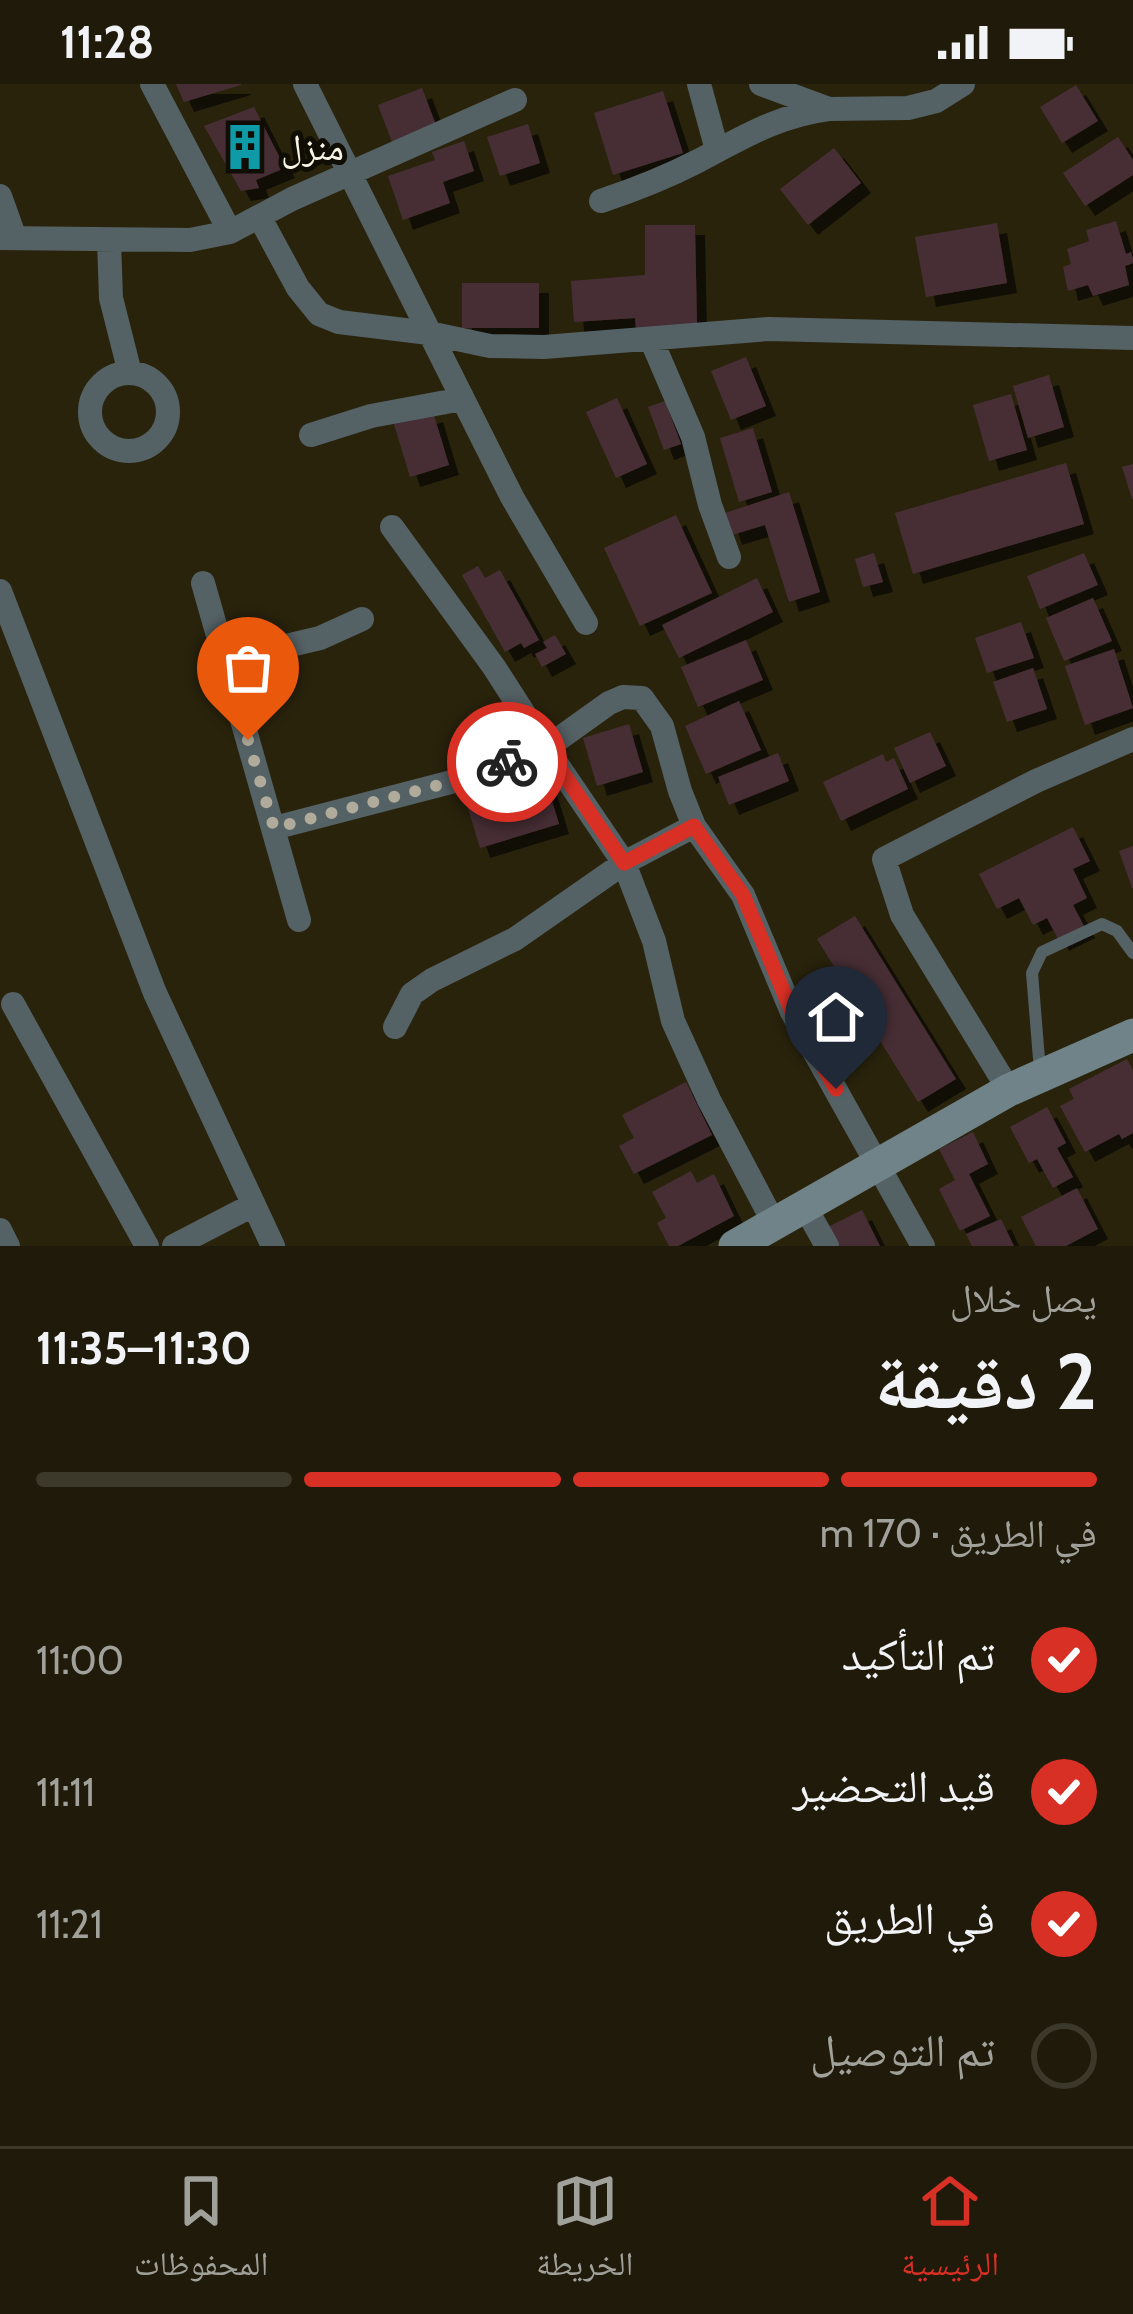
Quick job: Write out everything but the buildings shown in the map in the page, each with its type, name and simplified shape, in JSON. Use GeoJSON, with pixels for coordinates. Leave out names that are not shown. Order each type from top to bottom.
{"type":"FeatureCollection","features":[{"type":"Feature","properties":{"kind":"main road"},"geometry":{"type":"LineString","coordinates":[[735,1246],[1009,1090],[1133,1035]]}},
{"type":"Feature","properties":{"kind":"street"},"geometry":{"type":"LineString","coordinates":[[152,84],[230,232]]}},
{"type":"Feature","properties":{"kind":"street"},"geometry":{"type":"LineString","coordinates":[[305,84],[512,497],[586,623]]}},
{"type":"Feature","properties":{"kind":"street"},"geometry":{"type":"LineString","coordinates":[[699,84],[717,151]]}},
{"type":"Feature","properties":{"kind":"street"},"geometry":{"type":"LineString","coordinates":[[761,84],[829,109]]}},
{"type":"Feature","properties":{"kind":"street"},"geometry":{"type":"LineString","coordinates":[[854,84],[871,107]]}},
{"type":"Feature","properties":{"kind":"street"},"geometry":{"type":"LineString","coordinates":[[601,201],[795,113],[908,108],[936,101],[964,84]]}},
{"type":"Feature","properties":{"kind":"street"},"geometry":{"type":"LineString","coordinates":[[0,196],[7,238],[190,240],[230,232],[515,100]]}},
{"type":"Feature","properties":{"kind":"street"},"geometry":{"type":"LineString","coordinates":[[260,218],[298,288],[319,314],[339,322],[490,346],[544,347],[769,328],[1133,338]]}},
{"type":"Feature","properties":{"kind":"street"},"geometry":{"type":"LineString","coordinates":[[109,241],[111,298],[130,373]]}},
{"type":"Feature","properties":{"kind":"street"},"geometry":{"type":"LineString","coordinates":[[651,339],[693,436],[729,557]]}},
{"type":"Feature","properties":{"kind":"street"},"geometry":{"type":"LineString","coordinates":[[310,435],[371,416],[462,399]]}},
{"type":"Feature","properties":{"kind":"street"},"geometry":{"type":"LineString","coordinates":[[392,527],[494,667],[624,863],[654,940],[673,1022],[775,1225]]}},
{"type":"Feature","properties":{"kind":"street"},"geometry":{"type":"LineString","coordinates":[[203,583],[299,920]]}},
{"type":"Feature","properties":{"kind":"street"},"geometry":{"type":"LineString","coordinates":[[0,591],[155,993],[273,1246]]}},
{"type":"Feature","properties":{"kind":"street"},"geometry":{"type":"LineString","coordinates":[[227,660],[320,638],[362,619]]}},
{"type":"Feature","properties":{"kind":"street"},"geometry":{"type":"LineString","coordinates":[[274,828],[458,780],[546,748],[622,697],[642,698],[662,726],[694,826],[743,895],[792,1012],[923,1246]]}},
{"type":"Feature","properties":{"kind":"street"},"geometry":{"type":"LineString","coordinates":[[1009,1090],[902,915],[884,860],[1036,781],[1133,739]]}},
{"type":"Feature","properties":{"kind":"street"},"geometry":{"type":"LineString","coordinates":[[395,1028],[412,994],[552,916],[624,863],[694,826]]}},
{"type":"Feature","properties":{"kind":"street"},"geometry":{"type":"LineString","coordinates":[[14,1004],[147,1246]]}},
{"type":"Feature","properties":{"kind":"street"},"geometry":{"type":"LineString","coordinates":[[174,1246],[253,1205]]}},
{"type":"Feature","properties":{"kind":"street"},"geometry":{"type":"LineString","coordinates":[[805,1208],[827,1246]]}},
{"type":"Feature","properties":{"kind":"street"},"geometry":{"type":"LineString","coordinates":[[0,1230],[8,1246]]}},
{"type":"Feature","properties":{"kind":"lane"},"geometry":{"type":"LineString","coordinates":[[1040,1076],[1032,973],[1042,952],[1102,924],[1117,931],[1133,953]]}},
{"type":"Feature","properties":{"kind":"way so far"},"geometry":{"type":"LineString","coordinates":[[248,740],[274,828],[458,780],[507,762]]}},
{"type":"Feature","properties":{"kind":"place","name":"منزل"},"geometry":{"type":"Point","coordinates":[245,147]}},
{"type":"Feature","properties":{"kind":"route"},"geometry":{"type":"LineString","coordinates":[[507,762],[546,748],[624,863],[694,826],[743,895],[792,1012],[836,1089]]}}]}
